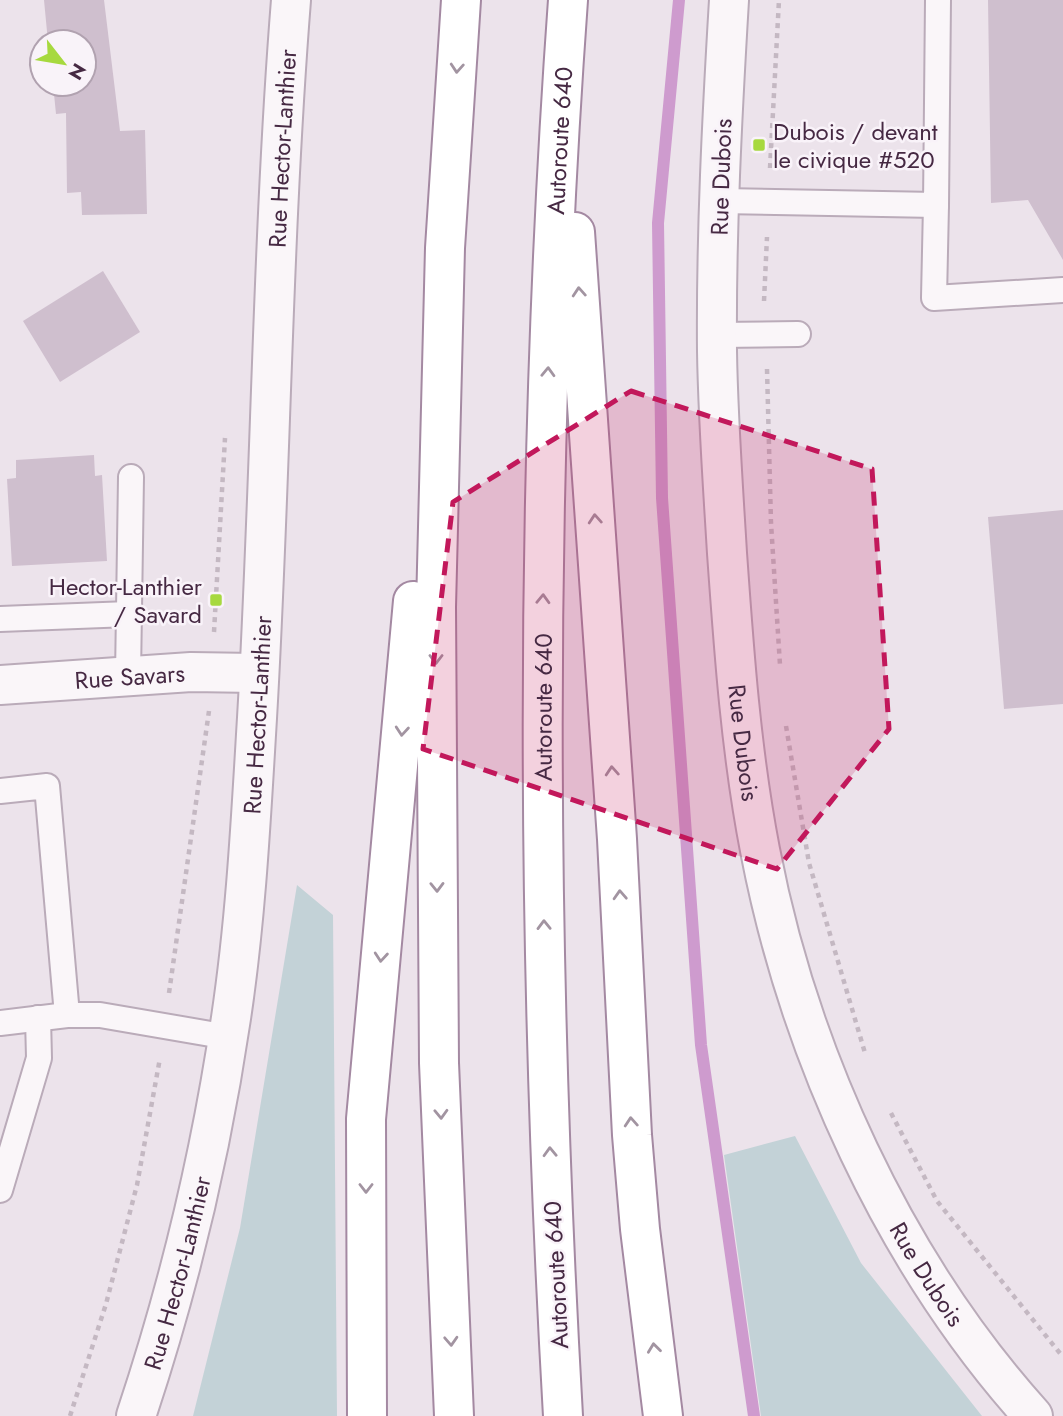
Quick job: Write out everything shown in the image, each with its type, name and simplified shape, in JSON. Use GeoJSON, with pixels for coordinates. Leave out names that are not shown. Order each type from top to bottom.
{"type":"FeatureCollection","features":[{"type":"Feature","properties":{"kind":"highway"},"geometry":{"type":"LineString","coordinates":[[367,1416],[366,1119],[445,248],[461,0]]}},
{"type":"Feature","properties":{"kind":"highway","name":"Autoroute 640"},"geometry":{"type":"LineString","coordinates":[[563,1416],[545,1013],[541,701],[550,315],[568,0]]}},
{"type":"Feature","properties":{"kind":"highway"},"geometry":{"type":"LineString","coordinates":[[563,64],[616,825],[632,1135],[640,1229],[663,1416]]}},
{"type":"Feature","properties":{"kind":"highway"},"geometry":{"type":"LineString","coordinates":[[445,248],[436,594],[436,831],[439,1063],[454,1416]]}},
{"type":"Feature","properties":{"kind":"street","name":"Rue Hector-Lanthier"},"geometry":{"type":"LineString","coordinates":[[136,1416],[154,1361],[194,1211],[217,1108],[244,911],[259,673],[277,219],[291,0]]}},
{"type":"Feature","properties":{"kind":"street","name":"Rue Dubois"},"geometry":{"type":"LineString","coordinates":[[729,0],[721,127],[718,335],[723,492],[734,662],[760,849],[791,972],[833,1091],[896,1226],[964,1329],[993,1369],[1033,1416]]}},
{"type":"Feature","properties":{"kind":"street","name":"Rue Savars"},"geometry":{"type":"LineString","coordinates":[[0,685],[191,672],[259,673]]}},
{"type":"Feature","properties":{"kind":"lane"},"geometry":{"type":"LineString","coordinates":[[937,0],[934,298],[1063,290]]}},
{"type":"Feature","properties":{"kind":"lane"},"geometry":{"type":"LineString","coordinates":[[720,201],[936,205]]}},
{"type":"Feature","properties":{"kind":"lane"},"geometry":{"type":"LineString","coordinates":[[718,335],[798,334]]}},
{"type":"Feature","properties":{"kind":"lane"},"geometry":{"type":"LineString","coordinates":[[128,676],[131,477]]}},
{"type":"Feature","properties":{"kind":"lane"},"geometry":{"type":"LineString","coordinates":[[0,619],[129,614]]}},
{"type":"Feature","properties":{"kind":"lane"},"geometry":{"type":"LineString","coordinates":[[0,791],[47,786],[67,1015]]}},
{"type":"Feature","properties":{"kind":"lane"},"geometry":{"type":"LineString","coordinates":[[0,1023],[67,1015],[100,1015],[228,1037]]}},
{"type":"Feature","properties":{"kind":"lane"},"geometry":{"type":"LineString","coordinates":[[0,1190],[39,1058],[38,1018]]}},
{"type":"Feature","properties":{"kind":"path"},"geometry":{"type":"LineString","coordinates":[[779,0],[764,288],[771,523],[780,667]]}},
{"type":"Feature","properties":{"kind":"path","name":"Rue Hector-Lanthier"},"geometry":{"type":"LineString","coordinates":[[168,1002],[209,712]]}},
{"type":"Feature","properties":{"kind":"path"},"geometry":{"type":"LineString","coordinates":[[785,719],[809,863],[866,1057]]}},
{"type":"Feature","properties":{"kind":"path"},"geometry":{"type":"LineString","coordinates":[[70,1416],[106,1304],[137,1185],[161,1052]]}},
{"type":"Feature","properties":{"kind":"path"},"geometry":{"type":"LineString","coordinates":[[888,1109],[937,1202],[1063,1357]]}},
{"type":"Feature","properties":{"kind":"highlighted area"},"geometry":{"type":"Polygon","coordinates":[[[631,391],[872,469],[889,729],[777,869],[423,749],[453,502],[631,391]]]}},
{"type":"Feature","properties":{"kind":"shaded area"},"geometry":{"type":"Polygon","coordinates":[[[297,885],[333,915],[337,1416],[193,1416],[240,1228],[297,885]]]}},
{"type":"Feature","properties":{"kind":"shaded area"},"geometry":{"type":"Polygon","coordinates":[[[795,1136],[861,1263],[982,1416],[761,1416],[724,1155],[795,1136]]]}},
{"type":"Feature","properties":{"kind":"building"},"geometry":{"type":"Polygon","coordinates":[[[44,0],[104,0],[120,131],[145,130],[147,214],[82,215],[81,192],[67,193],[66,113],[56,114],[54,98],[98,98],[98,28],[47,28],[44,0]]]}},
{"type":"Feature","properties":{"kind":"building"},"geometry":{"type":"Polygon","coordinates":[[[988,0],[1063,0],[1063,260],[1028,200],[991,203],[988,0]]]}},
{"type":"Feature","properties":{"kind":"building"},"geometry":{"type":"Polygon","coordinates":[[[103,271],[140,332],[60,382],[23,321],[103,271]]]}},
{"type":"Feature","properties":{"kind":"building"},"geometry":{"type":"Polygon","coordinates":[[[94,455],[95,476],[102,475],[107,561],[12,566],[7,479],[16,478],[16,460],[94,455]]]}},
{"type":"Feature","properties":{"kind":"building"},"geometry":{"type":"Polygon","coordinates":[[[1063,510],[1063,704],[1004,709],[988,517],[1063,510]]]}},
{"type":"Feature","properties":{"kind":"waterway"},"geometry":{"type":"LineString","coordinates":[[679,0],[658,223],[662,498],[701,1045],[754,1416]]}},
{"type":"Feature","properties":{"kind":"place","name":"Dubois / devant le civique #520"},"geometry":{"type":"Point","coordinates":[759,145]}},
{"type":"Feature","properties":{"kind":"place","name":"Hector-Lanthier / Savard"},"geometry":{"type":"Point","coordinates":[216,600]}}]}
